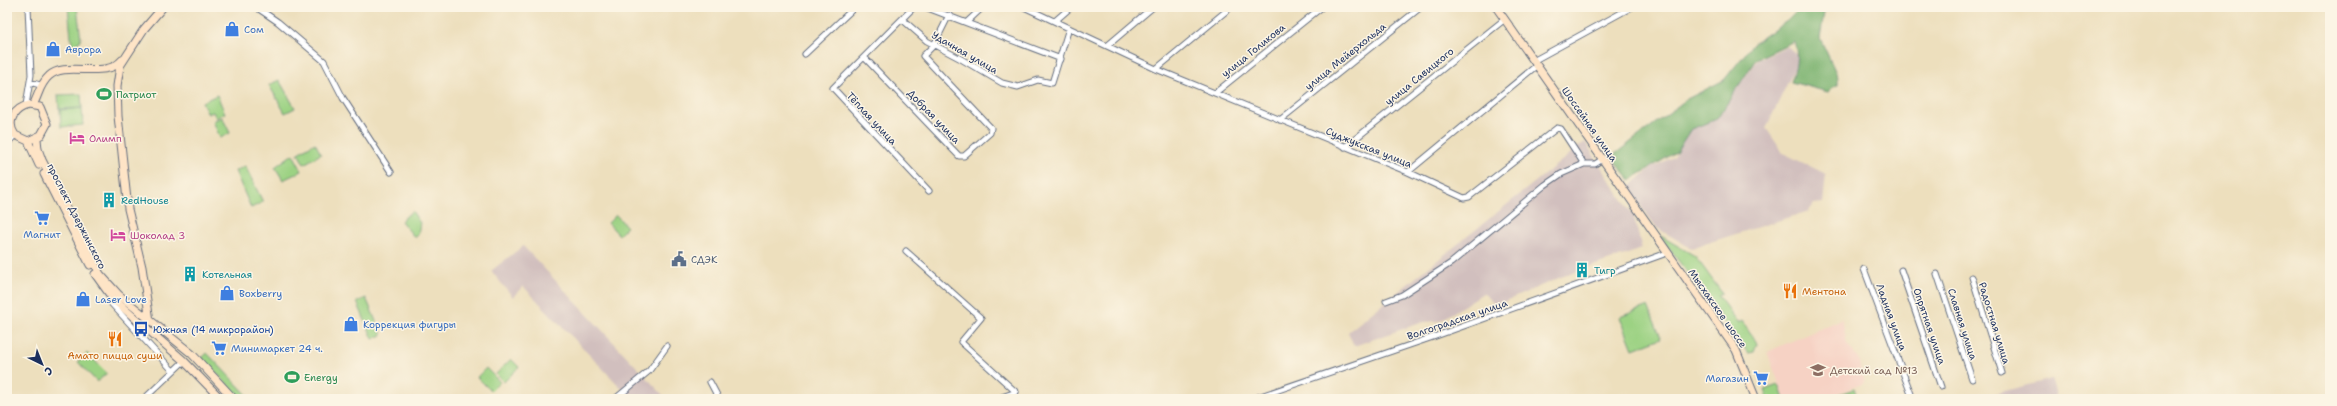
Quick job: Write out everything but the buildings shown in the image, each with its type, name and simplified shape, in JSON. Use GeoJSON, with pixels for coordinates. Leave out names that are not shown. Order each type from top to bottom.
{"type":"FeatureCollection","features":[{"type":"Feature","properties":{"kind":"street"},"geometry":{"type":"LineString","coordinates":[[28,7],[30,82],[33,106],[47,124],[37,139],[28,141],[15,135],[11,128],[11,120],[18,109],[33,106]]}},
{"type":"Feature","properties":{"kind":"street"},"geometry":{"type":"LineString","coordinates":[[33,106],[40,85],[49,75],[59,70],[99,69],[118,64],[144,29],[163,7]]}},
{"type":"Feature","properties":{"kind":"street"},"geometry":{"type":"LineString","coordinates":[[256,7],[323,60],[343,98],[391,172]]}},
{"type":"Feature","properties":{"kind":"street"},"geometry":{"type":"LineString","coordinates":[[805,54],[855,7]]}},
{"type":"Feature","properties":{"kind":"street","name":"Тёплая улица"},"geometry":{"type":"LineString","coordinates":[[914,7],[903,20],[833,88],[929,191]]}},
{"type":"Feature","properties":{"kind":"street"},"geometry":{"type":"LineString","coordinates":[[926,7],[1060,59],[1069,28]]}},
{"type":"Feature","properties":{"kind":"street"},"geometry":{"type":"LineString","coordinates":[[967,22],[983,7]]}},
{"type":"Feature","properties":{"kind":"street"},"geometry":{"type":"LineString","coordinates":[[1024,7],[1107,46],[1153,7]]}},
{"type":"Feature","properties":{"kind":"street"},"geometry":{"type":"LineString","coordinates":[[1055,21],[1072,7]]}},
{"type":"Feature","properties":{"kind":"street"},"geometry":{"type":"LineString","coordinates":[[1156,69],[1231,7]]}},
{"type":"Feature","properties":{"kind":"street","name":"улица Голикова"},"geometry":{"type":"LineString","coordinates":[[1215,93],[1322,7]]}},
{"type":"Feature","properties":{"kind":"street","name":"улица Мейерхольда"},"geometry":{"type":"LineString","coordinates":[[1280,120],[1421,7]]}},
{"type":"Feature","properties":{"kind":"street","name":"Шоссейная улица"},"geometry":{"type":"LineString","coordinates":[[1496,7],[1667,253]]}},
{"type":"Feature","properties":{"kind":"street"},"geometry":{"type":"LineString","coordinates":[[1408,172],[1535,63],[1632,7]]}},
{"type":"Feature","properties":{"kind":"street"},"geometry":{"type":"LineString","coordinates":[[934,44],[949,16]]}},
{"type":"Feature","properties":{"kind":"street","name":"улица Савицкого"},"geometry":{"type":"LineString","coordinates":[[1345,147],[1504,19]]}},
{"type":"Feature","properties":{"kind":"street","name":"Удачная улица"},"geometry":{"type":"LineString","coordinates":[[903,20],[922,38],[1002,84],[1018,87],[1038,80],[1052,83],[1060,59]]}},
{"type":"Feature","properties":{"kind":"street"},"geometry":{"type":"LineString","coordinates":[[144,29],[117,68],[118,116],[128,209],[142,267],[150,321]]}},
{"type":"Feature","properties":{"kind":"street","name":"Добрая улица"},"geometry":{"type":"LineString","coordinates":[[864,57],[961,157],[990,133],[991,128],[924,58],[924,53],[934,44]]}},
{"type":"Feature","properties":{"kind":"street","name":"Суджукская улица"},"geometry":{"type":"LineString","coordinates":[[1107,46],[1156,69],[1408,172],[1462,198],[1467,198],[1559,127],[1584,164]]}},
{"type":"Feature","properties":{"kind":"street"},"geometry":{"type":"LineString","coordinates":[[33,106],[42,87],[56,76],[117,68]]}},
{"type":"Feature","properties":{"kind":"street"},"geometry":{"type":"LineString","coordinates":[[30,82],[40,85]]}},
{"type":"Feature","properties":{"kind":"street"},"geometry":{"type":"LineString","coordinates":[[7,144],[15,135]]}},
{"type":"Feature","properties":{"kind":"street","name":"проспект Дзержинского"},"geometry":{"type":"LineString","coordinates":[[37,139],[38,149],[42,160],[100,274],[119,295],[192,354],[234,399]]}},
{"type":"Feature","properties":{"kind":"street","name":"проспект Дзержинского"},"geometry":{"type":"LineString","coordinates":[[28,141],[73,235],[97,278],[113,299],[184,361],[221,399]]}},
{"type":"Feature","properties":{"kind":"street"},"geometry":{"type":"LineString","coordinates":[[1386,301],[1396,298],[1451,263],[1545,185],[1562,174],[1584,164],[1595,164],[1603,159]]}},
{"type":"Feature","properties":{"kind":"street"},"geometry":{"type":"LineString","coordinates":[[906,251],[981,318],[960,342],[1016,392],[996,399]]}},
{"type":"Feature","properties":{"kind":"street","name":"Волгоградская улица"},"geometry":{"type":"LineString","coordinates":[[1252,399],[1436,336],[1667,253]]}},
{"type":"Feature","properties":{"kind":"street","name":"Мысхакское шоссе"},"geometry":{"type":"LineString","coordinates":[[1667,253],[1736,350],[1756,399]]}},
{"type":"Feature","properties":{"kind":"street","name":"Ладная улица"},"geometry":{"type":"LineString","coordinates":[[1864,269],[1911,394]]}},
{"type":"Feature","properties":{"kind":"street","name":"Опрятная улица"},"geometry":{"type":"LineString","coordinates":[[1901,270],[1942,387]]}},
{"type":"Feature","properties":{"kind":"street","name":"Славная улица"},"geometry":{"type":"LineString","coordinates":[[1937,274],[1972,379]]}},
{"type":"Feature","properties":{"kind":"street","name":"Радостная улица"},"geometry":{"type":"LineString","coordinates":[[1972,277],[2002,373]]}},
{"type":"Feature","properties":{"kind":"street"},"geometry":{"type":"LineString","coordinates":[[109,301],[173,371]]}},
{"type":"Feature","properties":{"kind":"street"},"geometry":{"type":"LineString","coordinates":[[144,316],[147,315],[148,310]]}},
{"type":"Feature","properties":{"kind":"street"},"geometry":{"type":"LineString","coordinates":[[615,399],[649,371],[667,346]]}},
{"type":"Feature","properties":{"kind":"street"},"geometry":{"type":"LineString","coordinates":[[144,399],[192,354]]}},
{"type":"Feature","properties":{"kind":"street"},"geometry":{"type":"LineString","coordinates":[[710,382],[719,399]]}},
{"type":"Feature","properties":{"kind":"shaded area"},"geometry":{"type":"Polygon","coordinates":[[[1787,46],[1800,57],[1766,128],[1783,153],[1826,174],[1823,203],[1814,204],[1809,211],[1691,248],[1657,228],[1628,188],[1651,168],[1674,157],[1688,129],[1718,116],[1757,60],[1787,46]]]}},
{"type":"Feature","properties":{"kind":"shaded area"},"geometry":{"type":"Polygon","coordinates":[[[1585,142],[1634,217],[1642,249],[1561,277],[1497,305],[1483,293],[1440,321],[1423,322],[1354,346],[1348,332],[1585,142]]]}},
{"type":"Feature","properties":{"kind":"shaded area"},"geometry":{"type":"Polygon","coordinates":[[[523,246],[666,399],[632,399],[523,286],[513,297],[491,271],[523,246]]]}},
{"type":"Feature","properties":{"kind":"shaded area","name":"Детский сад №13"},"geometry":{"type":"Polygon","coordinates":[[[1842,319],[1847,344],[1858,358],[1864,383],[1823,399],[1785,399],[1767,352],[1842,319]]]}},
{"type":"Feature","properties":{"kind":"shaded area"},"geometry":{"type":"Polygon","coordinates":[[[2051,379],[2057,399],[1974,399],[2051,379]]]}},
{"type":"Feature","properties":{"kind":"green space"},"geometry":{"type":"Polygon","coordinates":[[[68,7],[77,7],[81,40],[72,47],[68,7]]]}},
{"type":"Feature","properties":{"kind":"green space"},"geometry":{"type":"Polygon","coordinates":[[[1801,7],[1825,7],[1820,38],[1838,77],[1838,85],[1828,92],[1791,82],[1796,62],[1796,46],[1794,41],[1756,59],[1717,119],[1691,129],[1676,152],[1630,180],[1611,157],[1687,99],[1724,80],[1753,44],[1787,21],[1801,7]]]}},
{"type":"Feature","properties":{"kind":"green space"},"geometry":{"type":"Polygon","coordinates":[[[279,80],[295,108],[285,113],[269,85],[279,80]]]}},
{"type":"Feature","properties":{"kind":"green space"},"geometry":{"type":"Polygon","coordinates":[[[81,94],[82,108],[59,109],[58,95],[81,94]]]}},
{"type":"Feature","properties":{"kind":"green space"},"geometry":{"type":"Polygon","coordinates":[[[217,95],[225,113],[216,118],[213,112],[208,114],[202,102],[217,95]]]}},
{"type":"Feature","properties":{"kind":"green space"},"geometry":{"type":"Polygon","coordinates":[[[82,108],[83,125],[61,127],[60,110],[82,108]]]}},
{"type":"Feature","properties":{"kind":"green space"},"geometry":{"type":"Polygon","coordinates":[[[222,117],[230,133],[220,138],[213,121],[222,117]]]}},
{"type":"Feature","properties":{"kind":"green space"},"geometry":{"type":"Polygon","coordinates":[[[315,143],[321,154],[304,164],[298,153],[315,143]]]}},
{"type":"Feature","properties":{"kind":"green space"},"geometry":{"type":"Polygon","coordinates":[[[293,154],[302,171],[283,180],[275,167],[293,154]]]}},
{"type":"Feature","properties":{"kind":"green space"},"geometry":{"type":"Polygon","coordinates":[[[245,166],[263,202],[251,208],[235,171],[245,166]]]}},
{"type":"Feature","properties":{"kind":"green space"},"geometry":{"type":"Polygon","coordinates":[[[412,211],[420,223],[418,235],[415,238],[401,221],[412,211]]]}},
{"type":"Feature","properties":{"kind":"green space"},"geometry":{"type":"Polygon","coordinates":[[[616,215],[627,227],[619,235],[608,223],[616,215]]]}},
{"type":"Feature","properties":{"kind":"green space"},"geometry":{"type":"Polygon","coordinates":[[[1659,235],[1695,256],[1722,293],[1718,296],[1738,323],[1742,321],[1757,344],[1754,352],[1748,353],[1659,235]]]}},
{"type":"Feature","properties":{"kind":"green space"},"geometry":{"type":"Polygon","coordinates":[[[366,298],[382,335],[373,339],[357,302],[366,298]]]}},
{"type":"Feature","properties":{"kind":"green space"},"geometry":{"type":"Polygon","coordinates":[[[1648,306],[1661,338],[1633,349],[1620,317],[1648,306]]]}},
{"type":"Feature","properties":{"kind":"green space"},"geometry":{"type":"Polygon","coordinates":[[[87,353],[107,373],[97,382],[78,362],[87,353]]]}},
{"type":"Feature","properties":{"kind":"green space"},"geometry":{"type":"Polygon","coordinates":[[[207,353],[251,399],[241,399],[202,358],[207,353]]]}},
{"type":"Feature","properties":{"kind":"green space"},"geometry":{"type":"Polygon","coordinates":[[[511,359],[519,367],[504,382],[496,374],[511,359]]]}},
{"type":"Feature","properties":{"kind":"green space"},"geometry":{"type":"Polygon","coordinates":[[[486,368],[500,382],[491,391],[477,377],[486,368]]]}},
{"type":"Feature","properties":{"kind":"green space"},"geometry":{"type":"Polygon","coordinates":[[[1779,385],[1784,399],[1768,399],[1765,390],[1779,385]]]}},
{"type":"Feature","properties":{"kind":"green space"},"geometry":{"type":"Polygon","coordinates":[[[1854,389],[1858,398],[1826,399],[1854,389]]]}},
{"type":"Feature","properties":{"kind":"place","name":"Сом"},"geometry":{"type":"Point","coordinates":[232,29]}},
{"type":"Feature","properties":{"kind":"place","name":"Аврора"},"geometry":{"type":"Point","coordinates":[53,49]}},
{"type":"Feature","properties":{"kind":"place","name":"Патриот"},"geometry":{"type":"Point","coordinates":[104,94]}},
{"type":"Feature","properties":{"kind":"place","name":"Олимп"},"geometry":{"type":"Point","coordinates":[77,138]}},
{"type":"Feature","properties":{"kind":"place","name":"RedHouse"},"geometry":{"type":"Point","coordinates":[109,200]}},
{"type":"Feature","properties":{"kind":"place","name":"Магнит"},"geometry":{"type":"Point","coordinates":[42,218]}},
{"type":"Feature","properties":{"kind":"place","name":"Шоколад 3"},"geometry":{"type":"Point","coordinates":[118,235]}},
{"type":"Feature","properties":{"kind":"place","name":"СДЭК"},"geometry":{"type":"Point","coordinates":[679,259]}},
{"type":"Feature","properties":{"kind":"place","name":"Тигр"},"geometry":{"type":"Point","coordinates":[1582,270]}},
{"type":"Feature","properties":{"kind":"place","name":"Котельная"},"geometry":{"type":"Point","coordinates":[190,274]}},
{"type":"Feature","properties":{"kind":"place","name":"Ментона"},"geometry":{"type":"Point","coordinates":[1790,291]}},
{"type":"Feature","properties":{"kind":"place","name":"Boxberry"},"geometry":{"type":"Point","coordinates":[227,293]}},
{"type":"Feature","properties":{"kind":"place","name":"Laser Love"},"geometry":{"type":"Point","coordinates":[83,299]}},
{"type":"Feature","properties":{"kind":"place","name":"Коррекция фигуры"},"geometry":{"type":"Point","coordinates":[351,324]}},
{"type":"Feature","properties":{"kind":"place","name":"Южная (14 микрорайон)"},"geometry":{"type":"Point","coordinates":[141,329]}},
{"type":"Feature","properties":{"kind":"place","name":"Амато пицца суши"},"geometry":{"type":"Point","coordinates":[115,339]}},
{"type":"Feature","properties":{"kind":"place","name":"Минимаркет 24 ч."},"geometry":{"type":"Point","coordinates":[219,348]}},
{"type":"Feature","properties":{"kind":"place","name":"Детский сад №13"},"geometry":{"type":"Point","coordinates":[1818,370]}},
{"type":"Feature","properties":{"kind":"place","name":"Energy"},"geometry":{"type":"Point","coordinates":[292,377]}},
{"type":"Feature","properties":{"kind":"place","name":"Магазин"},"geometry":{"type":"Point","coordinates":[1761,378]}}]}
